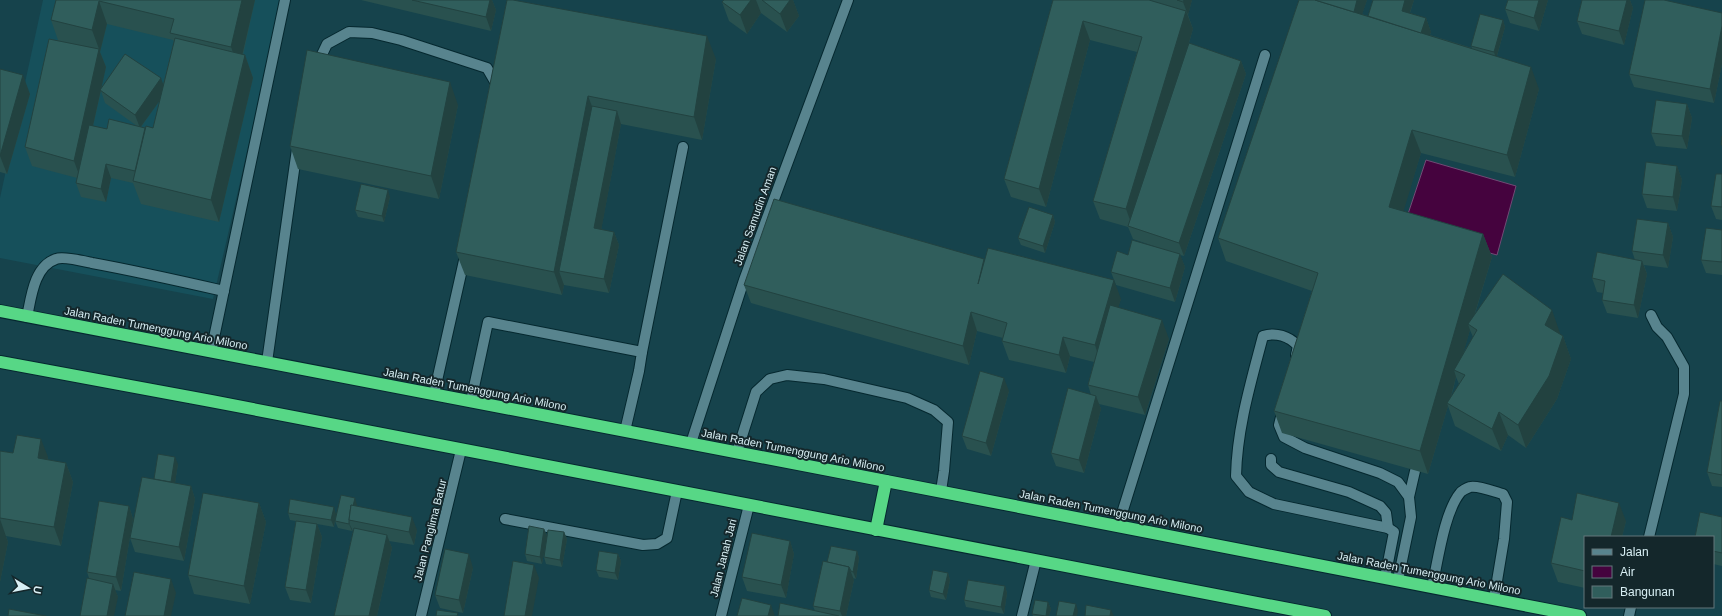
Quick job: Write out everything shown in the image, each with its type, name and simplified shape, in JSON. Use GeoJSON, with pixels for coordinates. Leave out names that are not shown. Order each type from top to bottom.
{"type":"FeatureCollection","features":[{"type":"Feature","properties":{"kind":"highway","name":"Jalan Raden Tumenggung Ario Milono"},"geometry":{"type":"LineString","coordinates":[[0,312],[941,491],[1580,616]]}},
{"type":"Feature","properties":{"kind":"highway"},"geometry":{"type":"LineString","coordinates":[[0,362],[211,401],[1325,616]]}},
{"type":"Feature","properties":{"kind":"highway"},"geometry":{"type":"LineString","coordinates":[[876,530],[886,481]]}},
{"type":"Feature","properties":{"kind":"street"},"geometry":{"type":"LineString","coordinates":[[211,352],[285,0]]}},
{"type":"Feature","properties":{"kind":"street","name":"Jalan Samudin Aman"},"geometry":{"type":"LineString","coordinates":[[691,443],[744,280],[848,0]]}},
{"type":"Feature","properties":{"kind":"street"},"geometry":{"type":"LineString","coordinates":[[313,76],[327,44],[350,32],[372,33],[401,40],[487,68],[498,89],[498,96]]}},
{"type":"Feature","properties":{"kind":"street"},"geometry":{"type":"LineString","coordinates":[[1118,526],[1265,55]]}},
{"type":"Feature","properties":{"kind":"street"},"geometry":{"type":"LineString","coordinates":[[268,362],[298,142]]}},
{"type":"Feature","properties":{"kind":"street"},"geometry":{"type":"LineString","coordinates":[[625,431],[639,371],[682,147]]}},
{"type":"Feature","properties":{"kind":"street"},"geometry":{"type":"LineString","coordinates":[[434,394],[467,247]]}},
{"type":"Feature","properties":{"kind":"street"},"geometry":{"type":"LineString","coordinates":[[27,317],[35,283],[43,267],[56,258],[105,266],[224,291]]}},
{"type":"Feature","properties":{"kind":"street"},"geometry":{"type":"LineString","coordinates":[[1649,536],[1684,394],[1684,367],[1667,337],[1657,327],[1651,315]]}},
{"type":"Feature","properties":{"kind":"street"},"geometry":{"type":"LineString","coordinates":[[471,401],[488,322],[642,352]]}},
{"type":"Feature","properties":{"kind":"street"},"geometry":{"type":"LineString","coordinates":[[1294,368],[1298,346],[1291,338],[1270,334],[1263,336],[1241,425],[1236,457],[1236,476],[1249,492],[1274,504],[1388,528],[1394,532],[1385,578]]}},
{"type":"Feature","properties":{"kind":"street"},"geometry":{"type":"LineString","coordinates":[[737,452],[756,392],[770,379],[787,375],[824,379],[907,398],[934,410],[948,422],[941,491]]}},
{"type":"Feature","properties":{"kind":"street"},"geometry":{"type":"LineString","coordinates":[[1284,405],[1279,425],[1284,436],[1305,448],[1380,472],[1398,482],[1409,497]]}},
{"type":"Feature","properties":{"kind":"street","name":"Jalan Panglima Batur"},"geometry":{"type":"LineString","coordinates":[[421,616],[461,450]]}},
{"type":"Feature","properties":{"kind":"street"},"geometry":{"type":"LineString","coordinates":[[1271,459],[1271,465],[1279,472],[1349,492],[1380,506],[1386,513],[1388,528]]}},
{"type":"Feature","properties":{"kind":"street"},"geometry":{"type":"LineString","coordinates":[[1398,580],[1411,517],[1409,497],[1414,471]]}},
{"type":"Feature","properties":{"kind":"street"},"geometry":{"type":"LineString","coordinates":[[1432,587],[1445,529],[1452,507],[1460,492],[1471,487],[1486,489],[1503,494],[1507,502],[1504,539],[1494,599]]}},
{"type":"Feature","properties":{"kind":"street"},"geometry":{"type":"LineString","coordinates":[[505,518],[643,545],[658,544],[667,538],[677,492]]}},
{"type":"Feature","properties":{"kind":"street","name":"Jalan Janah Jari"},"geometry":{"type":"LineString","coordinates":[[720,616],[749,505]]}},
{"type":"Feature","properties":{"kind":"street"},"geometry":{"type":"LineString","coordinates":[[1022,616],[1036,560]]}},
{"type":"Feature","properties":{"kind":"shaded area"},"geometry":{"type":"Polygon","coordinates":[[[43,0],[282,0],[213,299],[0,258],[0,198],[43,0]]]}},
{"type":"Feature","properties":{"kind":"water"},"geometry":{"type":"Polygon","coordinates":[[[1426,160],[1516,186],[1497,255],[1403,229],[1426,160]]]}},
{"type":"Feature","properties":{"kind":"building"},"geometry":{"type":"Polygon","coordinates":[[[56,0],[242,0],[231,47],[170,33],[174,19],[99,1],[92,30],[51,20],[56,0]]]}},
{"type":"Feature","properties":{"kind":"building"},"geometry":{"type":"Polygon","coordinates":[[[412,0],[490,0],[486,17],[412,0]]]}},
{"type":"Feature","properties":{"kind":"building"},"geometry":{"type":"Polygon","coordinates":[[[507,0],[707,36],[694,117],[588,96],[554,272],[456,252],[507,0]]]}},
{"type":"Feature","properties":{"kind":"building"},"geometry":{"type":"Polygon","coordinates":[[[724,0],[751,0],[740,15],[722,2],[724,0]]]}},
{"type":"Feature","properties":{"kind":"building"},"geometry":{"type":"Polygon","coordinates":[[[762,0],[790,0],[780,14],[762,0]]]}},
{"type":"Feature","properties":{"kind":"building"},"geometry":{"type":"Polygon","coordinates":[[[1053,0],[1149,0],[1186,11],[1126,209],[1093,201],[1142,37],[1083,21],[1039,189],[1004,179],[1053,0]]]}},
{"type":"Feature","properties":{"kind":"building"},"geometry":{"type":"Polygon","coordinates":[[[1299,0],[1315,0],[1531,67],[1507,155],[1412,130],[1389,207],[1483,234],[1420,451],[1274,411],[1318,273],[1218,238],[1299,0]]]}},
{"type":"Feature","properties":{"kind":"building"},"geometry":{"type":"Polygon","coordinates":[[[1315,0],[1357,0],[1354,12],[1315,0]]]}},
{"type":"Feature","properties":{"kind":"building"},"geometry":{"type":"Polygon","coordinates":[[[1373,0],[1405,0],[1402,11],[1426,18],[1421,33],[1368,16],[1373,0]]]}},
{"type":"Feature","properties":{"kind":"building"},"geometry":{"type":"Polygon","coordinates":[[[1508,0],[1539,0],[1534,18],[1505,9],[1508,0]]]}},
{"type":"Feature","properties":{"kind":"building"},"geometry":{"type":"Polygon","coordinates":[[[1582,0],[1627,0],[1619,31],[1577,21],[1582,0]]]}},
{"type":"Feature","properties":{"kind":"building"},"geometry":{"type":"Polygon","coordinates":[[[1645,0],[1664,0],[1722,13],[1722,26],[1710,89],[1629,74],[1645,0]]]}},
{"type":"Feature","properties":{"kind":"building"},"geometry":{"type":"Polygon","coordinates":[[[1480,14],[1503,20],[1494,52],[1471,46],[1480,14]]]}},
{"type":"Feature","properties":{"kind":"building"},"geometry":{"type":"Polygon","coordinates":[[[175,38],[245,55],[211,200],[133,181],[146,126],[153,128],[175,38]]]}},
{"type":"Feature","properties":{"kind":"building"},"geometry":{"type":"Polygon","coordinates":[[[49,39],[99,49],[74,161],[25,147],[49,39]]]}},
{"type":"Feature","properties":{"kind":"building"},"geometry":{"type":"Polygon","coordinates":[[[1189,43],[1241,61],[1179,243],[1128,226],[1189,43]]]}},
{"type":"Feature","properties":{"kind":"building"},"geometry":{"type":"Polygon","coordinates":[[[307,50],[450,82],[431,176],[290,146],[307,50]]]}},
{"type":"Feature","properties":{"kind":"building"},"geometry":{"type":"Polygon","coordinates":[[[125,54],[161,78],[135,115],[100,90],[125,54]]]}},
{"type":"Feature","properties":{"kind":"building"},"geometry":{"type":"Polygon","coordinates":[[[0,69],[23,75],[0,156],[0,69]]]}},
{"type":"Feature","properties":{"kind":"building"},"geometry":{"type":"Polygon","coordinates":[[[1656,100],[1687,104],[1682,136],[1651,133],[1656,100]]]}},
{"type":"Feature","properties":{"kind":"building"},"geometry":{"type":"Polygon","coordinates":[[[592,106],[617,111],[594,228],[614,232],[604,279],[559,271],[592,106]]]}},
{"type":"Feature","properties":{"kind":"building"},"geometry":{"type":"Polygon","coordinates":[[[109,119],[145,128],[135,171],[106,164],[101,189],[76,183],[89,125],[107,129],[109,119]]]}},
{"type":"Feature","properties":{"kind":"building"},"geometry":{"type":"Polygon","coordinates":[[[1646,162],[1677,166],[1673,197],[1642,194],[1646,162]]]}},
{"type":"Feature","properties":{"kind":"building"},"geometry":{"type":"Polygon","coordinates":[[[1716,174],[1722,174],[1722,207],[1711,206],[1716,174]]]}},
{"type":"Feature","properties":{"kind":"building"},"geometry":{"type":"Polygon","coordinates":[[[361,184],[388,190],[382,216],[355,210],[361,184]]]}},
{"type":"Feature","properties":{"kind":"building"},"geometry":{"type":"Polygon","coordinates":[[[774,199],[984,259],[978,284],[988,248],[1114,280],[1095,345],[1063,337],[1059,355],[1002,341],[1007,323],[971,312],[963,346],[744,285],[774,199]]]}},
{"type":"Feature","properties":{"kind":"building"},"geometry":{"type":"Polygon","coordinates":[[[1029,207],[1053,215],[1043,246],[1018,238],[1029,207]]]}},
{"type":"Feature","properties":{"kind":"building"},"geometry":{"type":"Polygon","coordinates":[[[1637,219],[1668,223],[1663,255],[1632,251],[1637,219]]]}},
{"type":"Feature","properties":{"kind":"building"},"geometry":{"type":"Polygon","coordinates":[[[1706,228],[1722,230],[1722,262],[1701,260],[1706,228]]]}},
{"type":"Feature","properties":{"kind":"building"},"geometry":{"type":"Polygon","coordinates":[[[1132,240],[1180,254],[1170,288],[1111,272],[1117,251],[1128,255],[1132,240]]]}},
{"type":"Feature","properties":{"kind":"building"},"geometry":{"type":"Polygon","coordinates":[[[1597,252],[1642,261],[1634,305],[1602,300],[1605,281],[1592,278],[1597,252]]]}},
{"type":"Feature","properties":{"kind":"building"},"geometry":{"type":"Polygon","coordinates":[[[1503,274],[1552,310],[1545,325],[1563,336],[1549,376],[1518,425],[1499,412],[1492,429],[1447,403],[1465,375],[1454,370],[1477,330],[1468,324],[1503,274]]]}},
{"type":"Feature","properties":{"kind":"building"},"geometry":{"type":"Polygon","coordinates":[[[1110,305],[1162,320],[1138,397],[1088,385],[1110,305]]]}},
{"type":"Feature","properties":{"kind":"building"},"geometry":{"type":"Polygon","coordinates":[[[980,371],[1004,378],[986,443],[962,436],[980,371]]]}},
{"type":"Feature","properties":{"kind":"building"},"geometry":{"type":"Polygon","coordinates":[[[1068,388],[1096,396],[1079,460],[1051,453],[1068,388]]]}},
{"type":"Feature","properties":{"kind":"building"},"geometry":{"type":"Polygon","coordinates":[[[1720,401],[1722,401],[1722,475],[1707,472],[1720,401]]]}},
{"type":"Feature","properties":{"kind":"building"},"geometry":{"type":"Polygon","coordinates":[[[17,435],[41,439],[38,458],[66,463],[54,527],[0,518],[0,451],[13,453],[17,435]]]}},
{"type":"Feature","properties":{"kind":"building"},"geometry":{"type":"Polygon","coordinates":[[[158,454],[175,457],[171,482],[154,479],[158,454]]]}},
{"type":"Feature","properties":{"kind":"building"},"geometry":{"type":"Polygon","coordinates":[[[142,477],[191,486],[179,547],[130,538],[142,477]]]}},
{"type":"Feature","properties":{"kind":"building"},"geometry":{"type":"Polygon","coordinates":[[[203,493],[259,503],[244,586],[188,575],[203,493]]]}},
{"type":"Feature","properties":{"kind":"building"},"geometry":{"type":"Polygon","coordinates":[[[1577,493],[1619,503],[1611,536],[1584,536],[1584,571],[1551,563],[1561,517],[1572,520],[1577,493]]]}},
{"type":"Feature","properties":{"kind":"building"},"geometry":{"type":"Polygon","coordinates":[[[341,495],[355,498],[353,506],[351,505],[349,524],[335,521],[341,495]]]}},
{"type":"Feature","properties":{"kind":"building"},"geometry":{"type":"Polygon","coordinates":[[[290,499],[334,507],[331,520],[288,513],[290,499]]]}},
{"type":"Feature","properties":{"kind":"building"},"geometry":{"type":"Polygon","coordinates":[[[99,501],[129,506],[116,577],[87,572],[99,501]]]}},
{"type":"Feature","properties":{"kind":"building"},"geometry":{"type":"Polygon","coordinates":[[[351,505],[412,517],[409,532],[349,520],[351,505]]]}},
{"type":"Feature","properties":{"kind":"building"},"geometry":{"type":"Polygon","coordinates":[[[1700,512],[1722,517],[1722,553],[1714,551],[1714,536],[1695,536],[1700,512]]]}},
{"type":"Feature","properties":{"kind":"building"},"geometry":{"type":"Polygon","coordinates":[[[296,521],[317,524],[306,590],[285,587],[296,521]]]}},
{"type":"Feature","properties":{"kind":"building"},"geometry":{"type":"Polygon","coordinates":[[[529,526],[544,529],[540,557],[525,554],[529,526]]]}},
{"type":"Feature","properties":{"kind":"building"},"geometry":{"type":"Polygon","coordinates":[[[354,528],[387,535],[369,616],[334,616],[354,528]]]}},
{"type":"Feature","properties":{"kind":"building"},"geometry":{"type":"Polygon","coordinates":[[[548,530],[564,532],[560,560],[544,557],[548,530]]]}},
{"type":"Feature","properties":{"kind":"building"},"geometry":{"type":"Polygon","coordinates":[[[752,533],[790,541],[781,585],[742,577],[752,533]]]}},
{"type":"Feature","properties":{"kind":"building"},"geometry":{"type":"Polygon","coordinates":[[[831,546],[857,551],[853,572],[849,567],[827,562],[831,546]]]}},
{"type":"Feature","properties":{"kind":"building"},"geometry":{"type":"Polygon","coordinates":[[[445,549],[469,554],[459,600],[435,595],[445,549]]]}},
{"type":"Feature","properties":{"kind":"building"},"geometry":{"type":"Polygon","coordinates":[[[599,551],[618,554],[615,573],[596,570],[599,551]]]}},
{"type":"Feature","properties":{"kind":"building"},"geometry":{"type":"Polygon","coordinates":[[[513,561],[534,565],[525,616],[504,616],[513,561]]]}},
{"type":"Feature","properties":{"kind":"building"},"geometry":{"type":"Polygon","coordinates":[[[823,561],[849,567],[840,611],[813,606],[823,561]]]}},
{"type":"Feature","properties":{"kind":"building"},"geometry":{"type":"Polygon","coordinates":[[[933,570],[948,573],[943,594],[929,590],[933,570]]]}},
{"type":"Feature","properties":{"kind":"building"},"geometry":{"type":"Polygon","coordinates":[[[134,572],[171,579],[164,616],[125,616],[134,572]]]}},
{"type":"Feature","properties":{"kind":"building"},"geometry":{"type":"Polygon","coordinates":[[[87,578],[113,584],[107,616],[80,616],[87,578]]]}},
{"type":"Feature","properties":{"kind":"building"},"geometry":{"type":"Polygon","coordinates":[[[968,580],[1005,586],[1001,607],[964,600],[968,580]]]}},
{"type":"Feature","properties":{"kind":"building"},"geometry":{"type":"Polygon","coordinates":[[[742,598],[771,605],[768,616],[737,616],[742,598]]]}},
{"type":"Feature","properties":{"kind":"building"},"geometry":{"type":"Polygon","coordinates":[[[1035,600],[1048,602],[1046,616],[1032,614],[1035,600]]]}},
{"type":"Feature","properties":{"kind":"building"},"geometry":{"type":"Polygon","coordinates":[[[1059,601],[1076,604],[1073,616],[1056,616],[1059,601]]]}},
{"type":"Feature","properties":{"kind":"building"},"geometry":{"type":"Polygon","coordinates":[[[780,603],[839,616],[778,616],[780,603]]]}},
{"type":"Feature","properties":{"kind":"building"},"geometry":{"type":"Polygon","coordinates":[[[1086,605],[1111,610],[1110,616],[1085,616],[1086,605]]]}},
{"type":"Feature","properties":{"kind":"building"},"geometry":{"type":"Polygon","coordinates":[[[9,609],[46,616],[8,616],[9,609]]]}},
{"type":"Feature","properties":{"kind":"building"},"geometry":{"type":"Polygon","coordinates":[[[437,610],[458,613],[457,616],[436,616],[437,610]]]}}]}
